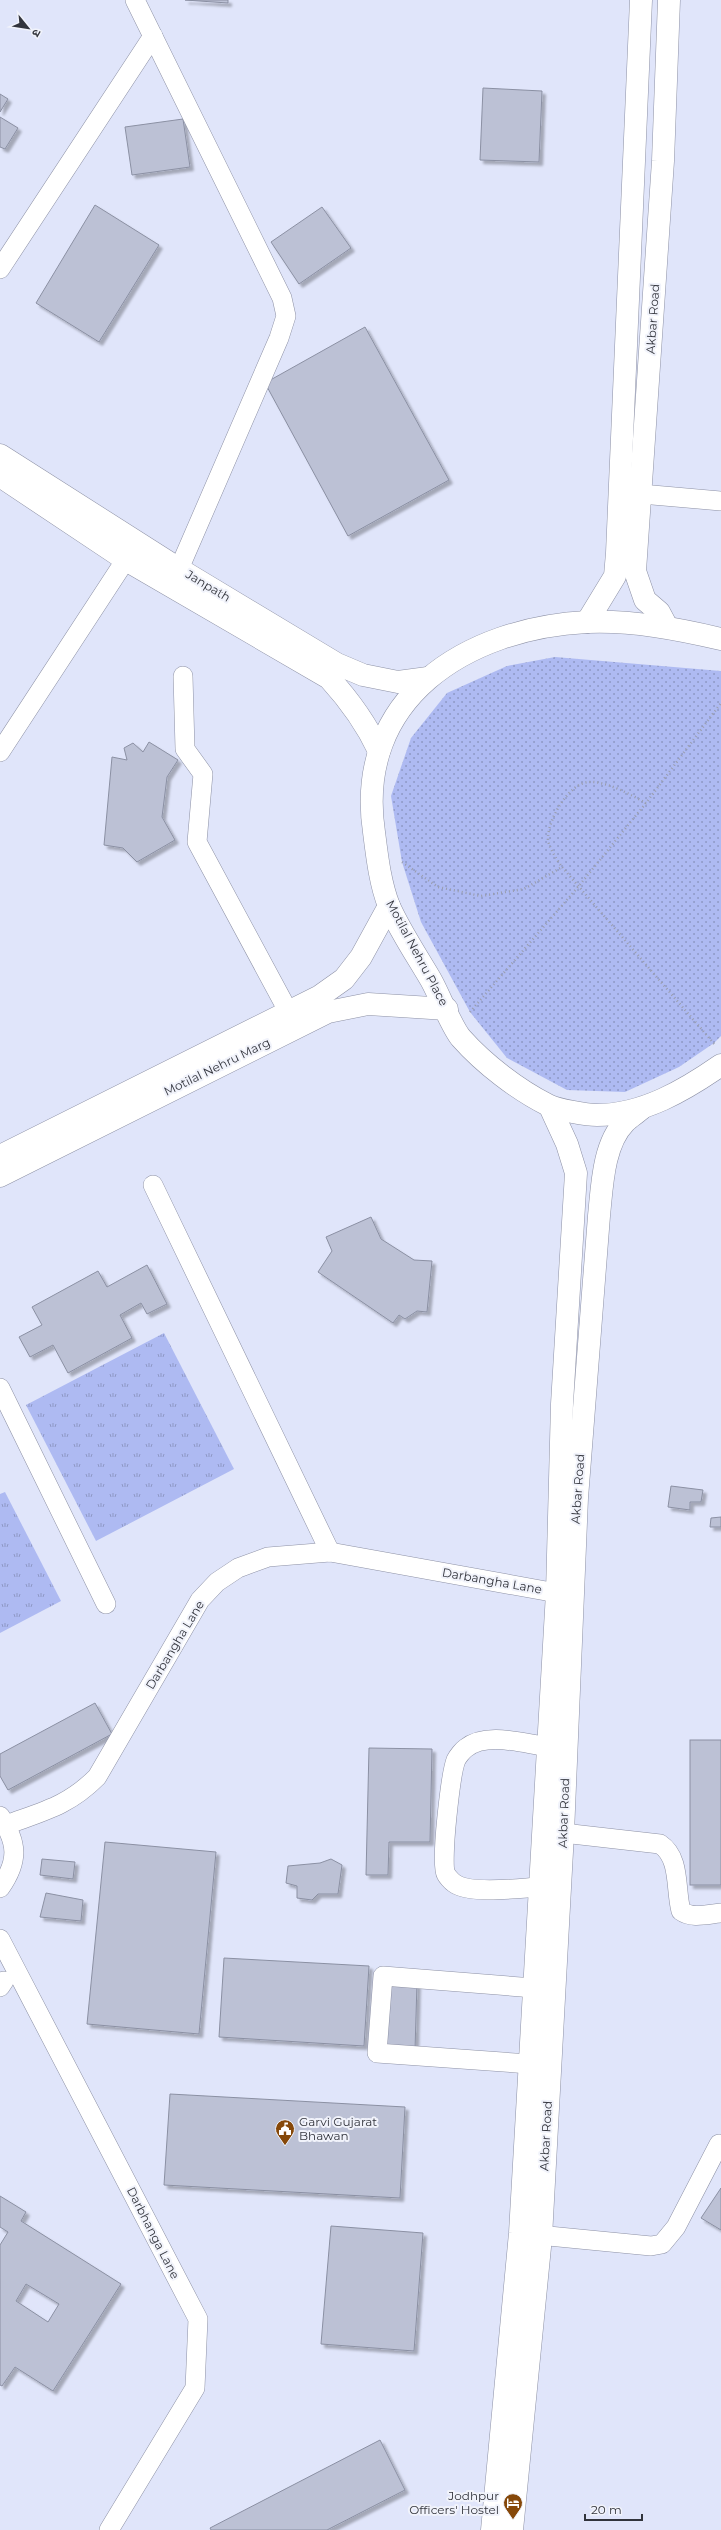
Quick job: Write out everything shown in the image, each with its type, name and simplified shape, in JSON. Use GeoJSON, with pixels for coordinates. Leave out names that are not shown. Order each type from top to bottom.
{"type":"FeatureCollection","features":[{"type":"Feature","properties":{"kind":"main road","name":"Akbar Road"},"geometry":{"type":"LineString","coordinates":[[587,622],[615,576],[641,0]]}},
{"type":"Feature","properties":{"kind":"main road","name":"Akbar Road"},"geometry":{"type":"LineString","coordinates":[[668,627],[659,612],[645,600],[635,571],[663,161],[669,0]]}},
{"type":"Feature","properties":{"kind":"main road","name":"Janpath"},"geometry":{"type":"LineString","coordinates":[[0,455],[132,551],[180,569],[337,664],[363,675],[398,682],[428,678]]}},
{"type":"Feature","properties":{"kind":"main road","name":"Janpath"},"geometry":{"type":"LineString","coordinates":[[0,476],[132,551],[329,678],[351,702],[368,726],[379,750]]}},
{"type":"Feature","properties":{"kind":"main road","name":"Motilal Nehru Place"},"geometry":{"type":"LineString","coordinates":[[719,1056],[694,1084],[642,1108],[597,1115],[550,1107],[495,1069],[460,1036],[447,1009],[389,906],[379,868],[371,813],[372,781],[379,750],[398,711],[428,678],[456,658],[488,643],[537,629],[587,622],[668,627],[721,639]]}},
{"type":"Feature","properties":{"kind":"main road","name":"Motilal Nehru Marg"},"geometry":{"type":"LineString","coordinates":[[0,1156],[320,996],[344,979],[361,957],[389,906]]}},
{"type":"Feature","properties":{"kind":"main road","name":"Motilal Nehru Marg"},"geometry":{"type":"LineString","coordinates":[[0,1176],[328,1012],[368,1004],[447,1009]]}},
{"type":"Feature","properties":{"kind":"main road","name":"Akbar Road"},"geometry":{"type":"LineString","coordinates":[[492,2530],[520,2233],[549,1748],[557,1593],[562,1404],[576,1173],[567,1144],[550,1107]]}},
{"type":"Feature","properties":{"kind":"main road","name":"Akbar Road"},"geometry":{"type":"LineString","coordinates":[[512,2530],[541,2237],[564,1833],[577,1498],[603,1176],[612,1144],[624,1122],[642,1108]]}},
{"type":"Feature","properties":{"kind":"street"},"geometry":{"type":"LineString","coordinates":[[135,0],[282,298],[286,316],[279,338],[180,569]]}},
{"type":"Feature","properties":{"kind":"street"},"geometry":{"type":"LineString","coordinates":[[0,269],[153,36]]}},
{"type":"Feature","properties":{"kind":"street"},"geometry":{"type":"LineString","coordinates":[[641,494],[721,501]]}},
{"type":"Feature","properties":{"kind":"street"},"geometry":{"type":"LineString","coordinates":[[0,752],[132,551]]}},
{"type":"Feature","properties":{"kind":"street"},"geometry":{"type":"LineString","coordinates":[[183,676],[185,749],[203,774],[197,842],[288,1011]]}},
{"type":"Feature","properties":{"kind":"street"},"geometry":{"type":"LineString","coordinates":[[153,1185],[330,1552]]}},
{"type":"Feature","properties":{"kind":"street"},"geometry":{"type":"LineString","coordinates":[[0,1388],[106,1604]]}},
{"type":"Feature","properties":{"kind":"street","name":"Darbangha Lane"},"geometry":{"type":"LineString","coordinates":[[3,1821],[61,1804],[80,1794],[97,1777],[200,1600],[217,1582],[238,1568],[268,1557],[330,1552],[557,1593]]}},
{"type":"Feature","properties":{"kind":"street"},"geometry":{"type":"LineString","coordinates":[[540,1887],[466,1889],[454,1883],[446,1874],[443,1858],[456,1759],[466,1748],[479,1741],[496,1740],[549,1748]]}},
{"type":"Feature","properties":{"kind":"street"},"geometry":{"type":"LineString","coordinates":[[0,1888],[10,1874],[15,1853],[11,1833],[3,1821]]}},
{"type":"Feature","properties":{"kind":"street"},"geometry":{"type":"LineString","coordinates":[[564,1833],[660,1844],[670,1853],[675,1867],[681,1911],[686,1915],[693,1916],[721,1913]]}},
{"type":"Feature","properties":{"kind":"street","name":"Darbhanga Lane"},"geometry":{"type":"LineString","coordinates":[[0,1939],[198,2319],[195,2388],[109,2530]]}},
{"type":"Feature","properties":{"kind":"street"},"geometry":{"type":"LineString","coordinates":[[530,2064],[377,2053],[383,1976],[534,1988]]}},
{"type":"Feature","properties":{"kind":"street"},"geometry":{"type":"LineString","coordinates":[[520,2233],[541,2237],[651,2246],[662,2244],[676,2227],[719,2144]]}},
{"type":"Feature","properties":{"kind":"path"},"geometry":{"type":"LineString","coordinates":[[470,1012],[578,887],[646,803],[721,703]]}},
{"type":"Feature","properties":{"kind":"path"},"geometry":{"type":"LineString","coordinates":[[646,803],[621,789],[589,782],[576,786],[552,816],[547,838],[562,866],[578,887],[719,1056]]}},
{"type":"Feature","properties":{"kind":"path"},"geometry":{"type":"LineString","coordinates":[[402,862],[438,887],[481,896],[524,889],[562,866]]}},
{"type":"Feature","properties":{"kind":"green space"},"geometry":{"type":"Polygon","coordinates":[[[555,657],[721,671],[721,1036],[714,1043],[679,1067],[625,1092],[567,1090],[507,1058],[470,1012],[421,922],[402,862],[391,796],[411,738],[447,693],[507,666],[555,657]]]}},
{"type":"Feature","properties":{"kind":"green space"},"geometry":{"type":"Polygon","coordinates":[[[164,1333],[234,1469],[96,1541],[26,1405],[164,1333]]]}},
{"type":"Feature","properties":{"kind":"green space"},"geometry":{"type":"Polygon","coordinates":[[[5,1492],[61,1601],[0,1633],[0,1494],[5,1492]]]}},
{"type":"Feature","properties":{"kind":"building"},"geometry":{"type":"Polygon","coordinates":[[[185,0],[228,0],[228,3],[185,0]]]}},
{"type":"Feature","properties":{"kind":"building"},"geometry":{"type":"Polygon","coordinates":[[[483,88],[542,91],[539,162],[480,160],[483,88]]]}},
{"type":"Feature","properties":{"kind":"building"},"geometry":{"type":"Polygon","coordinates":[[[0,94],[8,99],[0,112],[0,94]]]}},
{"type":"Feature","properties":{"kind":"building"},"geometry":{"type":"Polygon","coordinates":[[[0,117],[18,128],[5,149],[0,147],[0,117]]]}},
{"type":"Feature","properties":{"kind":"building"},"geometry":{"type":"Polygon","coordinates":[[[183,119],[190,167],[132,175],[125,127],[183,119]]]}},
{"type":"Feature","properties":{"kind":"building"},"geometry":{"type":"Polygon","coordinates":[[[95,205],[159,245],[99,342],[36,303],[95,205]]]}},
{"type":"Feature","properties":{"kind":"building"},"geometry":{"type":"Polygon","coordinates":[[[322,207],[351,248],[299,284],[271,242],[322,207]]]}},
{"type":"Feature","properties":{"kind":"building"},"geometry":{"type":"Polygon","coordinates":[[[365,327],[449,480],[348,536],[265,383],[365,327]]]}},
{"type":"Feature","properties":{"kind":"building"},"geometry":{"type":"Polygon","coordinates":[[[149,742],[178,760],[167,777],[162,817],[175,840],[137,862],[123,848],[104,845],[112,757],[127,760],[124,748],[133,743],[143,752],[149,742]]]}},
{"type":"Feature","properties":{"kind":"building"},"geometry":{"type":"Polygon","coordinates":[[[371,1217],[381,1239],[414,1260],[432,1261],[427,1312],[417,1311],[405,1319],[399,1315],[393,1323],[318,1272],[332,1251],[326,1237],[371,1217]]]}},
{"type":"Feature","properties":{"kind":"building"},"geometry":{"type":"Polygon","coordinates":[[[147,1265],[167,1304],[147,1314],[141,1303],[120,1315],[132,1338],[68,1373],[53,1345],[30,1357],[19,1337],[42,1325],[32,1307],[98,1271],[107,1287],[147,1265]]]}},
{"type":"Feature","properties":{"kind":"building"},"geometry":{"type":"Polygon","coordinates":[[[671,1486],[703,1490],[701,1502],[690,1502],[690,1510],[668,1507],[671,1486]]]}},
{"type":"Feature","properties":{"kind":"building"},"geometry":{"type":"Polygon","coordinates":[[[721,1517],[721,1527],[710,1527],[711,1518],[721,1517]]]}},
{"type":"Feature","properties":{"kind":"building"},"geometry":{"type":"Polygon","coordinates":[[[95,1703],[112,1734],[8,1790],[0,1776],[0,1754],[95,1703]]]}},
{"type":"Feature","properties":{"kind":"building"},"geometry":{"type":"Polygon","coordinates":[[[690,1740],[721,1740],[721,1885],[690,1885],[690,1740]]]}},
{"type":"Feature","properties":{"kind":"building"},"geometry":{"type":"Polygon","coordinates":[[[369,1748],[432,1749],[430,1842],[389,1842],[388,1875],[366,1875],[369,1748]]]}},
{"type":"Feature","properties":{"kind":"building"},"geometry":{"type":"Polygon","coordinates":[[[105,1842],[216,1852],[199,2034],[87,2024],[105,1842]]]}},
{"type":"Feature","properties":{"kind":"building"},"geometry":{"type":"Polygon","coordinates":[[[42,1859],[75,1862],[73,1879],[40,1875],[42,1859]]]}},
{"type":"Feature","properties":{"kind":"building"},"geometry":{"type":"Polygon","coordinates":[[[331,1859],[342,1865],[338,1894],[318,1894],[312,1900],[297,1898],[297,1886],[286,1883],[288,1866],[320,1863],[331,1859]]]}},
{"type":"Feature","properties":{"kind":"building"},"geometry":{"type":"Polygon","coordinates":[[[46,1893],[83,1900],[81,1921],[40,1917],[46,1893]]]}},
{"type":"Feature","properties":{"kind":"building"},"geometry":{"type":"Polygon","coordinates":[[[224,1958],[369,1966],[364,2046],[219,2037],[224,1958]]]}},
{"type":"Feature","properties":{"kind":"building"},"geometry":{"type":"Polygon","coordinates":[[[387,1982],[417,1983],[415,2050],[385,2049],[387,1982]]]}},
{"type":"Feature","properties":{"kind":"building","name":"Garvi Gujarat Bhawan"},"geometry":{"type":"Polygon","coordinates":[[[170,2094],[405,2107],[400,2198],[164,2185],[170,2094]]]}},
{"type":"Feature","properties":{"kind":"building"},"geometry":{"type":"Polygon","coordinates":[[[721,2188],[721,2230],[701,2218],[721,2188]]]}},
{"type":"Feature","properties":{"kind":"building"},"geometry":{"type":"Polygon","coordinates":[[[0,2196],[26,2212],[21,2221],[121,2284],[53,2391],[15,2367],[2,2386],[0,2385],[0,2245],[8,2232],[0,2227],[0,2196]],[[26,2284],[16,2301],[48,2322],[59,2304],[26,2284]]]}},
{"type":"Feature","properties":{"kind":"building"},"geometry":{"type":"Polygon","coordinates":[[[331,2226],[423,2233],[414,2351],[321,2344],[331,2226]]]}},
{"type":"Feature","properties":{"kind":"building"},"geometry":{"type":"Polygon","coordinates":[[[380,2440],[405,2490],[327,2530],[211,2530],[210,2528],[380,2440]]]}},
{"type":"Feature","properties":{"kind":"place","name":"Garvi Gujarat Bhawan"},"geometry":{"type":"Point","coordinates":[285,2146]}},
{"type":"Feature","properties":{"kind":"place","name":"Jodhpur Officers' Hostel"},"geometry":{"type":"Point","coordinates":[513,2520]}}]}
